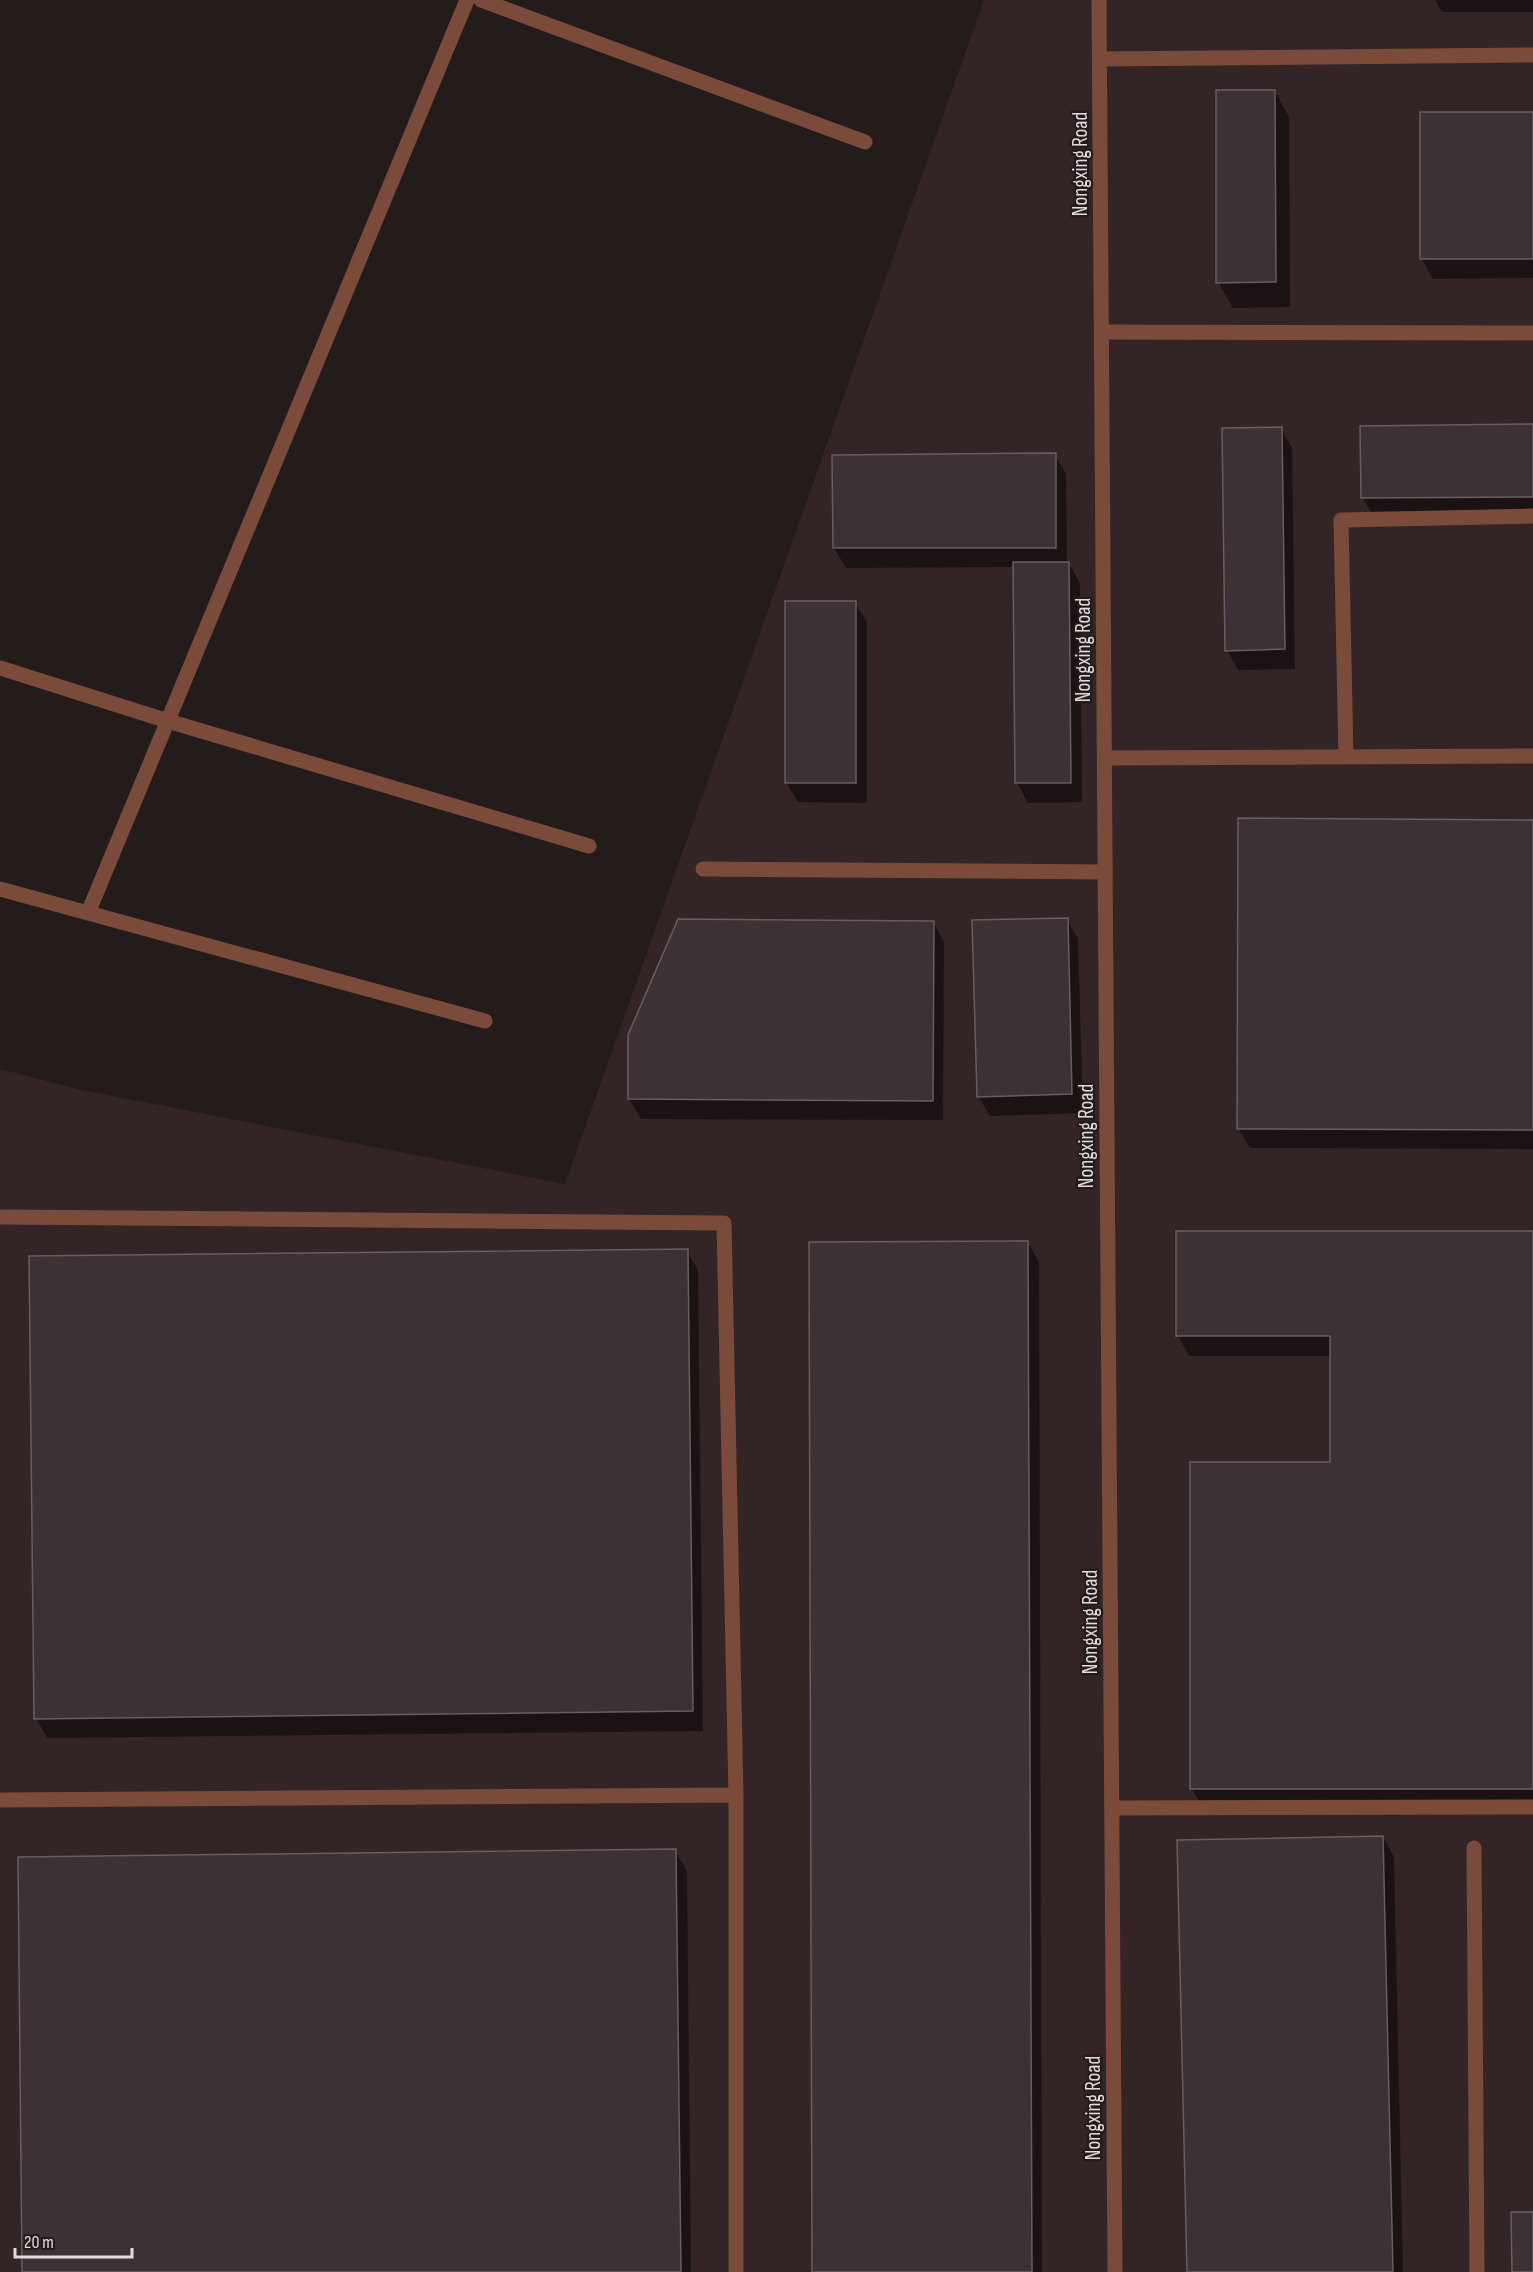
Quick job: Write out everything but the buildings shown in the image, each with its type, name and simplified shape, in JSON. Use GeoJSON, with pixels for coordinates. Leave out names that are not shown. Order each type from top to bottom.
{"type":"FeatureCollection","features":[{"type":"Feature","properties":{"kind":"street"},"geometry":{"type":"LineString","coordinates":[[88,913],[467,0]]}},
{"type":"Feature","properties":{"kind":"street"},"geometry":{"type":"LineString","coordinates":[[481,0],[865,142]]}},
{"type":"Feature","properties":{"kind":"street","name":"Nongxing Road"},"geometry":{"type":"LineString","coordinates":[[1100,0],[1115,2272]]}},
{"type":"Feature","properties":{"kind":"street"},"geometry":{"type":"LineString","coordinates":[[1100,59],[1533,56]]}},
{"type":"Feature","properties":{"kind":"street"},"geometry":{"type":"LineString","coordinates":[[1102,332],[1533,333]]}},
{"type":"Feature","properties":{"kind":"street"},"geometry":{"type":"LineString","coordinates":[[1346,757],[1341,520],[1533,516]]}},
{"type":"Feature","properties":{"kind":"street"},"geometry":{"type":"LineString","coordinates":[[0,668],[168,721],[589,846]]}},
{"type":"Feature","properties":{"kind":"street"},"geometry":{"type":"LineString","coordinates":[[1105,758],[1533,756]]}},
{"type":"Feature","properties":{"kind":"street"},"geometry":{"type":"LineString","coordinates":[[703,869],[1105,872]]}},
{"type":"Feature","properties":{"kind":"street"},"geometry":{"type":"LineString","coordinates":[[0,889],[485,1021]]}},
{"type":"Feature","properties":{"kind":"street"},"geometry":{"type":"LineString","coordinates":[[0,1217],[724,1223],[736,1796],[736,2272]]}},
{"type":"Feature","properties":{"kind":"street"},"geometry":{"type":"LineString","coordinates":[[0,1800],[736,1796]]}},
{"type":"Feature","properties":{"kind":"street"},"geometry":{"type":"LineString","coordinates":[[1112,1808],[1533,1807]]}},
{"type":"Feature","properties":{"kind":"street"},"geometry":{"type":"LineString","coordinates":[[1474,1848],[1477,2272]]}},
{"type":"Feature","properties":{"kind":"shaded area"},"geometry":{"type":"Polygon","coordinates":[[[984,0],[1533,0],[1533,2272],[0,2272],[0,1069],[82,1090],[565,1184],[984,0]]]}}]}
